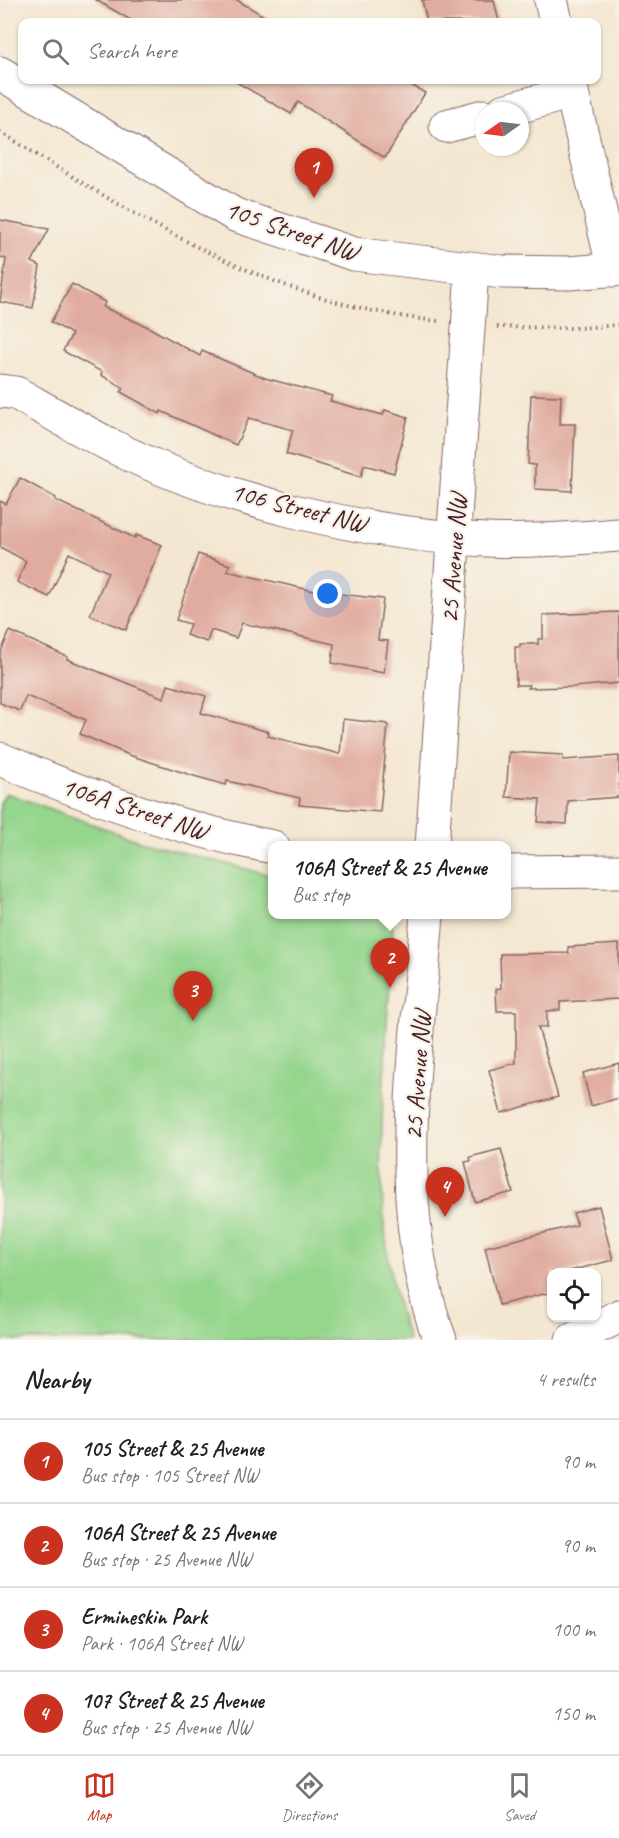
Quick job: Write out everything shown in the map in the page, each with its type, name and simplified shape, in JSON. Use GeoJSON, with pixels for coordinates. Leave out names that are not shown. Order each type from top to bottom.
{"type":"FeatureCollection","features":[{"type":"Feature","properties":{"kind":"street"},"geometry":{"type":"LineString","coordinates":[[551,0],[555,18]]}},
{"type":"Feature","properties":{"kind":"street","name":"105 Street NW"},"geometry":{"type":"LineString","coordinates":[[0,73],[18,84]]}},
{"type":"Feature","properties":{"kind":"street","name":"105 Street NW"},"geometry":{"type":"LineString","coordinates":[[18,84],[235,215],[354,254],[472,271],[569,273],[617,270]]}},
{"type":"Feature","properties":{"kind":"street"},"geometry":{"type":"LineString","coordinates":[[527,102],[571,86],[617,270]]}},
{"type":"Feature","properties":{"kind":"street"},"geometry":{"type":"LineString","coordinates":[[446,126],[475,118]]}},
{"type":"Feature","properties":{"kind":"street","name":"25 Avenue NW"},"geometry":{"type":"LineString","coordinates":[[432,841],[472,271]]}},
{"type":"Feature","properties":{"kind":"street","name":"106 Street NW"},"geometry":{"type":"LineString","coordinates":[[0,391],[16,393],[112,446],[156,466],[234,493],[307,514],[454,538],[529,541],[619,535]]}},
{"type":"Feature","properties":{"kind":"street","name":"106A Street NW"},"geometry":{"type":"LineString","coordinates":[[0,759],[158,819],[268,846]]}},
{"type":"Feature","properties":{"kind":"street"},"geometry":{"type":"LineString","coordinates":[[511,872],[619,871]]}},
{"type":"Feature","properties":{"kind":"street","name":"25 Avenue NW"},"geometry":{"type":"LineString","coordinates":[[427,919],[411,1183],[420,1267],[427,1304],[440,1340]]}},
{"type":"Feature","properties":{"kind":"street"},"geometry":{"type":"LineString","coordinates":[[572,1340],[619,1316]]}},
{"type":"Feature","properties":{"kind":"path"},"geometry":{"type":"LineString","coordinates":[[0,132],[213,257],[324,300],[415,320],[435,321]]}},
{"type":"Feature","properties":{"kind":"path"},"geometry":{"type":"LineString","coordinates":[[496,327],[579,328],[619,325]]}},
{"type":"Feature","properties":{"kind":"green space"},"geometry":{"type":"Polygon","coordinates":[[[6,793],[142,842],[268,875],[268,919],[391,919],[392,951],[383,1104],[382,1183],[389,1262],[408,1340],[0,1340],[0,803],[6,793]]]}},
{"type":"Feature","properties":{"kind":"building"},"geometry":{"type":"Polygon","coordinates":[[[96,0],[237,0],[267,18],[127,18],[96,0]]]}},
{"type":"Feature","properties":{"kind":"building"},"geometry":{"type":"Polygon","coordinates":[[[422,0],[494,0],[498,18],[426,18],[422,0]]]}},
{"type":"Feature","properties":{"kind":"building"},"geometry":{"type":"Polygon","coordinates":[[[240,84],[410,84],[425,93],[385,158],[298,102],[291,114],[240,84]]]}},
{"type":"Feature","properties":{"kind":"building"},"geometry":{"type":"Polygon","coordinates":[[[0,220],[49,229],[32,262],[40,266],[33,308],[0,302],[6,259],[0,257],[0,220]]]}},
{"type":"Feature","properties":{"kind":"building"},"geometry":{"type":"Polygon","coordinates":[[[72,284],[105,302],[103,307],[148,327],[200,356],[202,351],[265,378],[332,396],[330,401],[383,415],[385,410],[408,417],[394,473],[364,465],[361,477],[286,454],[293,430],[249,418],[236,445],[161,411],[160,414],[121,392],[124,388],[101,375],[102,372],[63,351],[72,334],[51,322],[72,284]]]}},
{"type":"Feature","properties":{"kind":"building"},"geometry":{"type":"Polygon","coordinates":[[[531,395],[561,396],[560,424],[575,424],[572,491],[535,489],[535,465],[528,464],[531,395]]]}},
{"type":"Feature","properties":{"kind":"building"},"geometry":{"type":"Polygon","coordinates":[[[20,478],[56,498],[55,500],[135,538],[136,535],[162,545],[126,630],[90,615],[108,572],[69,553],[49,597],[17,582],[26,561],[0,547],[0,501],[6,504],[20,478]]]}},
{"type":"Feature","properties":{"kind":"building"},"geometry":{"type":"Polygon","coordinates":[[[198,554],[230,565],[227,571],[340,597],[340,594],[383,599],[378,640],[388,641],[384,673],[332,663],[334,644],[242,623],[236,638],[211,630],[207,642],[186,635],[190,624],[176,620],[198,554]]]}},
{"type":"Feature","properties":{"kind":"building"},"geometry":{"type":"Polygon","coordinates":[[[619,612],[619,683],[528,688],[529,685],[516,685],[515,647],[520,647],[520,644],[538,644],[538,639],[543,639],[543,615],[619,612]]]}},
{"type":"Feature","properties":{"kind":"building"},"geometry":{"type":"Polygon","coordinates":[[[10,631],[68,657],[67,659],[164,698],[168,685],[206,696],[201,713],[269,732],[268,736],[340,754],[343,719],[388,724],[380,812],[299,805],[300,798],[227,781],[226,785],[194,776],[129,755],[80,734],[86,720],[26,696],[20,711],[0,703],[0,654],[10,631]]]}},
{"type":"Feature","properties":{"kind":"building"},"geometry":{"type":"Polygon","coordinates":[[[509,752],[563,755],[563,760],[619,756],[619,797],[568,801],[567,824],[538,822],[540,799],[506,797],[509,752]]]}},
{"type":"Feature","properties":{"kind":"building"},"geometry":{"type":"Polygon","coordinates":[[[619,944],[619,999],[560,1002],[560,1010],[547,1011],[547,1027],[538,1027],[558,1097],[501,1113],[489,1070],[516,1063],[516,1011],[497,1011],[496,989],[501,988],[500,954],[569,953],[568,947],[619,944]]]}},
{"type":"Feature","properties":{"kind":"building"},"geometry":{"type":"Polygon","coordinates":[[[619,1063],[619,1098],[591,1106],[583,1073],[619,1063]]]}},
{"type":"Feature","properties":{"kind":"building"},"geometry":{"type":"Polygon","coordinates":[[[501,1149],[513,1192],[475,1202],[465,1162],[471,1161],[470,1157],[501,1149]]]}},
{"type":"Feature","properties":{"kind":"building"},"geometry":{"type":"Polygon","coordinates":[[[599,1206],[613,1260],[582,1268],[547,1268],[547,1293],[499,1305],[485,1247],[577,1225],[573,1213],[599,1206]]]}},
{"type":"Feature","properties":{"kind":"place","name":"105 Street & 25 Avenue"},"geometry":{"type":"Point","coordinates":[314,198]}},
{"type":"Feature","properties":{"kind":"place","name":"106A Street & 25 Avenue"},"geometry":{"type":"Point","coordinates":[390,988]}},
{"type":"Feature","properties":{"kind":"place","name":"Ermineskin Park"},"geometry":{"type":"Point","coordinates":[193,1021]}},
{"type":"Feature","properties":{"kind":"place","name":"107 Street & 25 Avenue"},"geometry":{"type":"Point","coordinates":[445,1217]}}]}
